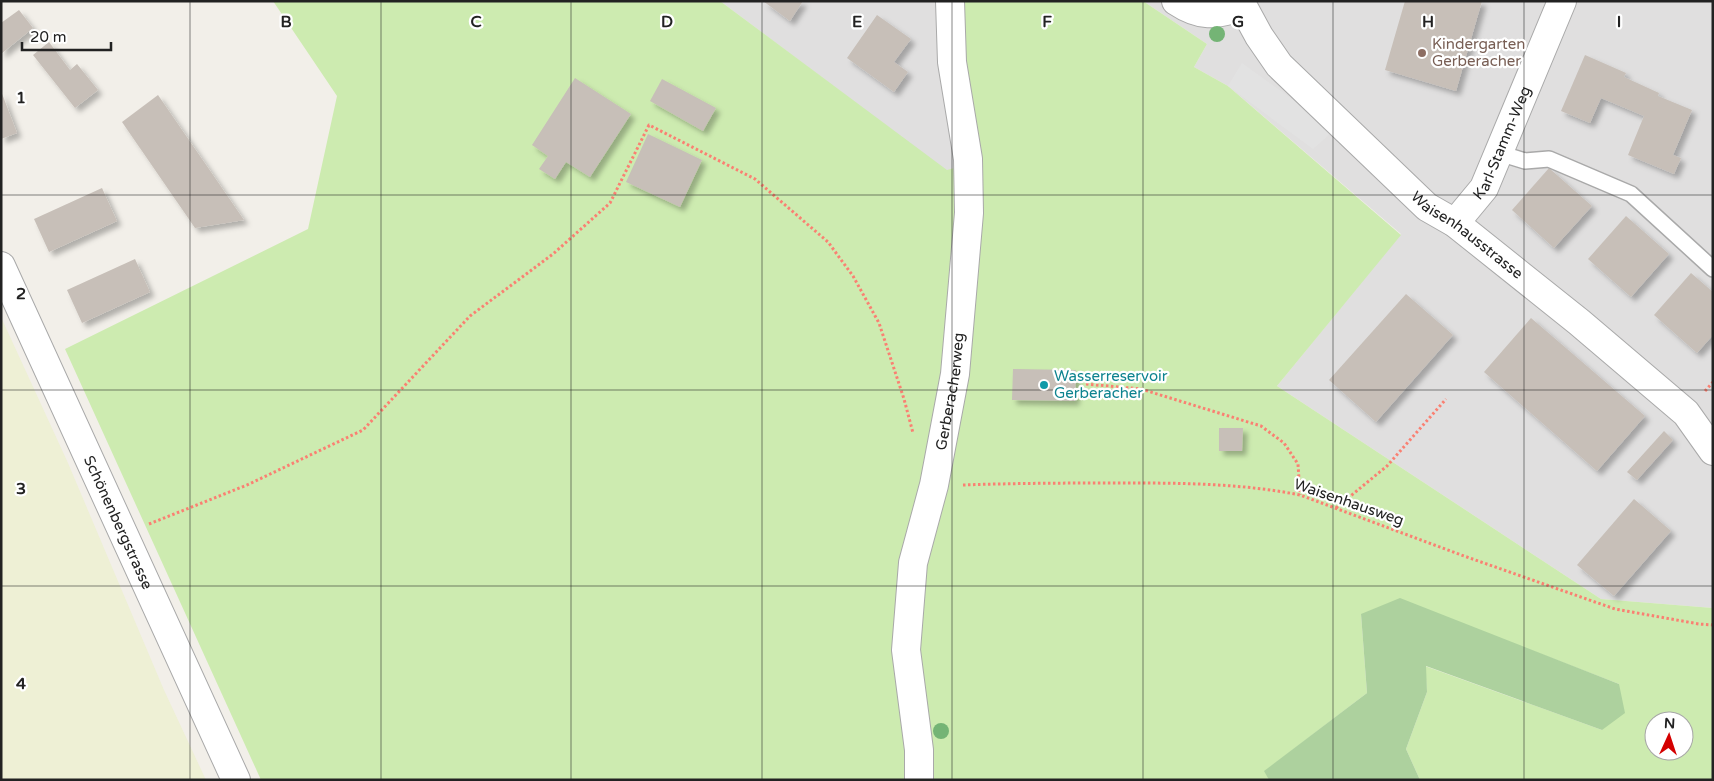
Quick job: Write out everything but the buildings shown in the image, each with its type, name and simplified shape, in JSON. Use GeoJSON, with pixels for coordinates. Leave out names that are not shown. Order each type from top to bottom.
{"type":"FeatureCollection","features":[{"type":"Feature","properties":{"kind":"street","name":"Gerberacherweg"},"geometry":{"type":"LineString","coordinates":[[919,780],[920,750],[906,650],[913,563],[934,485],[955,374],[969,213],[968,159],[952,62],[950,1]]}},
{"type":"Feature","properties":{"kind":"street"},"geometry":{"type":"LineString","coordinates":[[1176,1],[1187,8],[1205,14],[1224,13],[1241,4]]}},
{"type":"Feature","properties":{"kind":"street","name":"Karl-Stamm-Weg"},"geometry":{"type":"LineString","coordinates":[[1455,223],[1484,188],[1562,1]]}},
{"type":"Feature","properties":{"kind":"street","name":"Waisenhausstrasse"},"geometry":{"type":"LineString","coordinates":[[1241,4],[1259,36],[1279,65],[1427,207],[1455,223],[1579,322],[1686,413],[1713,451]]}},
{"type":"Feature","properties":{"kind":"street","name":"Schönenbergstrasse"},"geometry":{"type":"LineString","coordinates":[[1,266],[236,780]]}},
{"type":"Feature","properties":{"kind":"lane"},"geometry":{"type":"LineString","coordinates":[[1499,153],[1525,161],[1549,159],[1631,194],[1713,268]]}},
{"type":"Feature","properties":{"kind":"path"},"geometry":{"type":"LineString","coordinates":[[123,534],[247,485],[363,430],[470,316],[553,254],[610,203],[649,126],[755,179],[828,242],[854,276],[879,324],[914,435]]}},
{"type":"Feature","properties":{"kind":"path"},"geometry":{"type":"LineString","coordinates":[[1086,384],[1141,389],[1261,426],[1284,443],[1298,464],[1300,495]]}},
{"type":"Feature","properties":{"kind":"path"},"geometry":{"type":"LineString","coordinates":[[1336,508],[1387,466],[1446,399]]}},
{"type":"Feature","properties":{"kind":"path","name":"Waisenhausweg"},"geometry":{"type":"LineString","coordinates":[[934,485],[1187,483],[1277,490],[1300,495],[1464,556],[1615,609],[1713,625]]}},
{"type":"Feature","properties":{"kind":"shaded area"},"geometry":{"type":"Polygon","coordinates":[[[720,1],[963,1],[961,16],[979,161],[947,171],[720,1]]]}},
{"type":"Feature","properties":{"kind":"shaded area"},"geometry":{"type":"Polygon","coordinates":[[[1143,1],[1713,1],[1713,608],[1601,599],[1277,386],[1401,234],[1228,86],[1194,67],[1207,44],[1143,1]]]}},
{"type":"Feature","properties":{"kind":"shaded area"},"geometry":{"type":"Polygon","coordinates":[[[1242,63],[1303,107],[1330,134],[1313,149],[1228,86],[1242,63]]]}},
{"type":"Feature","properties":{"kind":"green space"},"geometry":{"type":"Polygon","coordinates":[[[273,1],[720,1],[947,170],[979,161],[961,16],[963,1],[1143,1],[1207,44],[1194,67],[1228,86],[1401,235],[1277,386],[1601,599],[1713,608],[1713,780],[1420,780],[1406,749],[1427,692],[1425,666],[1602,730],[1619,684],[1523,647],[1361,614],[1367,693],[1265,771],[1269,780],[261,780],[65,349],[308,229],[337,96],[273,1]]]}},
{"type":"Feature","properties":{"kind":"green space"},"geometry":{"type":"Polygon","coordinates":[[[1,317],[68,463],[164,690],[206,780],[1,780],[1,317]]]}},
{"type":"Feature","properties":{"kind":"green space"},"geometry":{"type":"Polygon","coordinates":[[[1400,598],[1619,684],[1625,713],[1602,730],[1426,666],[1427,692],[1406,749],[1420,780],[1269,780],[1264,771],[1367,693],[1361,614],[1400,598]]]}},
{"type":"Feature","properties":{"kind":"place","name":"Kindergarten Gerberacher"},"geometry":{"type":"Point","coordinates":[1422,53]}},
{"type":"Feature","properties":{"kind":"place","name":"Wasserreservoir Gerberacher"},"geometry":{"type":"Point","coordinates":[1044,385]}}]}
